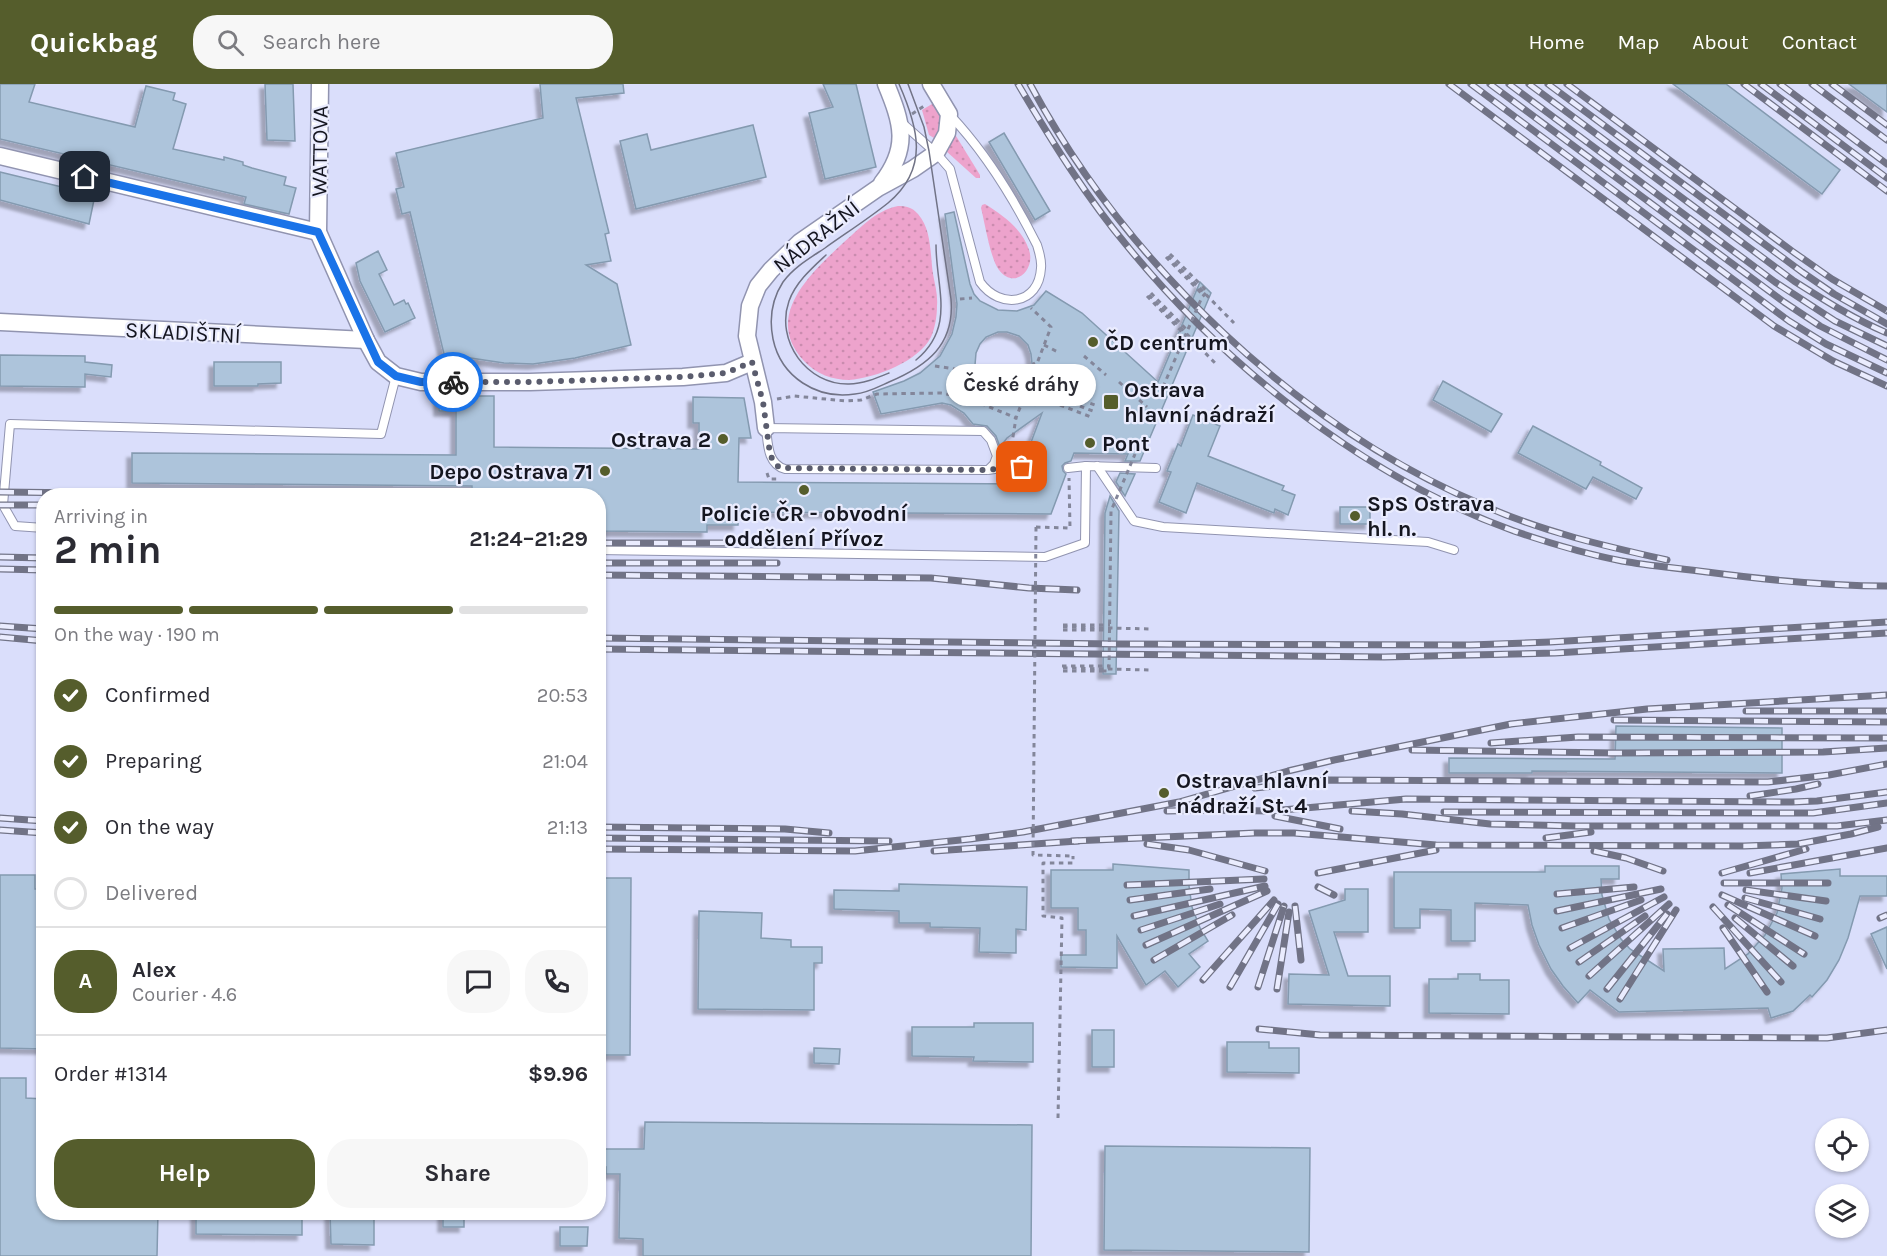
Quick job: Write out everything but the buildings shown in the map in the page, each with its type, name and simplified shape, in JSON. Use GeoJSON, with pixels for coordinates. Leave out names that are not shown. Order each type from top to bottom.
{"type":"FeatureCollection","features":[{"type":"Feature","properties":{"kind":"street","name":"WATTOVA"},"geometry":{"type":"LineString","coordinates":[[320,84],[318,232],[366,340],[378,362],[396,376]]}},
{"type":"Feature","properties":{"kind":"street","name":"NÁDRAŽNÍ"},"geometry":{"type":"LineString","coordinates":[[878,188],[897,159],[901,122],[886,84]]}},
{"type":"Feature","properties":{"kind":"street"},"geometry":{"type":"LineString","coordinates":[[935,90],[949,114],[947,133],[936,153]]}},
{"type":"Feature","properties":{"kind":"street","name":"NÁDRAŽNÍ"},"geometry":{"type":"LineString","coordinates":[[766,428],[763,402],[747,336],[753,296],[758,286],[800,242],[878,188],[913,169],[936,153]]}},
{"type":"Feature","properties":{"kind":"street"},"geometry":{"type":"LineString","coordinates":[[0,156],[318,232]]}},
{"type":"Feature","properties":{"kind":"street","name":"SKLADIŠTNÍ"},"geometry":{"type":"LineString","coordinates":[[0,322],[366,340]]}},
{"type":"Feature","properties":{"kind":"street"},"geometry":{"type":"LineString","coordinates":[[396,376],[421,382],[530,382],[683,377],[726,373],[752,362]]}},
{"type":"Feature","properties":{"kind":"lane"},"geometry":{"type":"LineString","coordinates":[[901,122],[936,153],[950,169],[980,282],[985,289],[999,299],[1007,301],[1021,299],[1033,289],[1040,277],[1041,260],[1037,244],[985,157],[971,137],[949,114]]}},
{"type":"Feature","properties":{"kind":"lane"},"geometry":{"type":"LineString","coordinates":[[36,527],[15,526],[3,505],[10,424],[381,434],[396,376]]}},
{"type":"Feature","properties":{"kind":"lane"},"geometry":{"type":"LineString","coordinates":[[988,470],[994,464],[997,456],[991,440],[983,431],[766,428],[770,454],[774,463],[780,468],[988,470],[1022,467]]}},
{"type":"Feature","properties":{"kind":"lane"},"geometry":{"type":"LineString","coordinates":[[606,550],[1045,557],[1085,543],[1086,466]]}},
{"type":"Feature","properties":{"kind":"lane"},"geometry":{"type":"LineString","coordinates":[[1068,468],[1086,466],[1156,468]]}},
{"type":"Feature","properties":{"kind":"lane"},"geometry":{"type":"LineString","coordinates":[[1097,466],[1134,520],[1163,526],[1428,542],[1454,550]]}},
{"type":"Feature","properties":{"kind":"path"},"geometry":{"type":"LineString","coordinates":[[901,122],[935,90]]}},
{"type":"Feature","properties":{"kind":"path"},"geometry":{"type":"LineString","coordinates":[[1168,256],[1200,288],[1207,292],[1207,296],[1234,323]]}},
{"type":"Feature","properties":{"kind":"path"},"geometry":{"type":"LineString","coordinates":[[1149,295],[1215,363]]}},
{"type":"Feature","properties":{"kind":"path"},"geometry":{"type":"LineString","coordinates":[[1163,387],[1187,333],[1207,296]]}},
{"type":"Feature","properties":{"kind":"path"},"geometry":{"type":"LineString","coordinates":[[960,299],[972,298]]}},
{"type":"Feature","properties":{"kind":"path"},"geometry":{"type":"LineString","coordinates":[[1044,345],[1060,353]]}},
{"type":"Feature","properties":{"kind":"path"},"geometry":{"type":"LineString","coordinates":[[1084,356],[1106,375]]}},
{"type":"Feature","properties":{"kind":"path"},"geometry":{"type":"LineString","coordinates":[[968,398],[1036,363]]}},
{"type":"Feature","properties":{"kind":"path"},"geometry":{"type":"LineString","coordinates":[[935,366],[1029,380]]}},
{"type":"Feature","properties":{"kind":"path"},"geometry":{"type":"LineString","coordinates":[[1032,373],[1049,380]]}},
{"type":"Feature","properties":{"kind":"path"},"geometry":{"type":"LineString","coordinates":[[1119,382],[1148,407]]}},
{"type":"Feature","properties":{"kind":"path"},"geometry":{"type":"LineString","coordinates":[[1065,394],[1095,405]]}},
{"type":"Feature","properties":{"kind":"path"},"geometry":{"type":"LineString","coordinates":[[1023,400],[1039,406]]}},
{"type":"Feature","properties":{"kind":"path"},"geometry":{"type":"LineString","coordinates":[[1063,400],[1093,411]]}},
{"type":"Feature","properties":{"kind":"path"},"geometry":{"type":"LineString","coordinates":[[1060,405],[1091,417]]}},
{"type":"Feature","properties":{"kind":"path"},"geometry":{"type":"LineString","coordinates":[[1112,669],[1112,511],[1135,454]]}},
{"type":"Feature","properties":{"kind":"path"},"geometry":{"type":"LineString","coordinates":[[1058,1118],[1062,918],[1044,916],[1043,863],[1072,863],[1072,856],[1033,855],[1036,527],[1070,528],[1068,489]]}},
{"type":"Feature","properties":{"kind":"path"},"geometry":{"type":"LineString","coordinates":[[1063,627],[1153,629]]}},
{"type":"Feature","properties":{"kind":"path"},"geometry":{"type":"LineString","coordinates":[[1062,668],[1151,670]]}},
{"type":"Feature","properties":{"kind":"shaded area"},"geometry":{"type":"Polygon","coordinates":[[[937,101],[941,120],[934,138],[929,135],[922,110],[937,101]]]}},
{"type":"Feature","properties":{"kind":"shaded area"},"geometry":{"type":"Polygon","coordinates":[[[954,135],[980,178],[976,178],[946,151],[954,135]]]}},
{"type":"Feature","properties":{"kind":"shaded area"},"geometry":{"type":"Polygon","coordinates":[[[985,204],[1011,224],[1026,243],[1030,257],[1029,264],[1027,270],[1017,278],[1005,276],[996,265],[981,208],[985,204]]]}},
{"type":"Feature","properties":{"kind":"shaded area"},"geometry":{"type":"Polygon","coordinates":[[[898,206],[909,207],[916,212],[926,227],[937,294],[936,322],[931,337],[917,354],[884,372],[849,380],[825,375],[809,366],[793,345],[788,328],[790,313],[796,297],[829,256],[861,227],[882,212],[898,206]]]}},
{"type":"Feature","properties":{"kind":"tram line"},"geometry":{"type":"LineString","coordinates":[[899,84],[915,131],[915,161],[910,176],[901,190],[888,203],[792,272],[783,282],[774,302],[771,324],[777,353],[792,375],[814,389],[827,393],[841,395],[864,392],[903,376],[936,352],[948,329],[951,299],[929,151],[924,127],[908,84]]}},
{"type":"Feature","properties":{"kind":"tram line"},"geometry":{"type":"LineString","coordinates":[[916,360],[936,334],[940,320],[936,245]]}},
{"type":"Feature","properties":{"kind":"tram line"},"geometry":{"type":"LineString","coordinates":[[826,255],[800,282],[789,301],[786,316],[791,345],[798,358],[808,369],[834,382],[859,383],[889,373]]}},
{"type":"Feature","properties":{"kind":"railway"},"geometry":{"type":"LineString","coordinates":[[1018,84],[1083,188],[1128,247],[1167,292],[1209,335],[1255,376],[1353,450],[1405,481],[1459,509],[1514,531],[1608,558],[1774,580],[1887,586]]}},
{"type":"Feature","properties":{"kind":"railway"},"geometry":{"type":"LineString","coordinates":[[1030,84],[1069,150],[1115,214],[1167,275],[1223,332],[1284,385],[1348,432],[1415,473],[1485,506],[1552,531],[1667,560]]}},
{"type":"Feature","properties":{"kind":"railway"},"geometry":{"type":"LineString","coordinates":[[1449,84],[1774,326],[1833,361],[1887,386]]}},
{"type":"Feature","properties":{"kind":"railway"},"geometry":{"type":"LineString","coordinates":[[1471,84],[1789,321],[1826,344],[1887,373]]}},
{"type":"Feature","properties":{"kind":"railway"},"geometry":{"type":"LineString","coordinates":[[1490,84],[1784,302],[1820,326],[1887,360]]}},
{"type":"Feature","properties":{"kind":"railway"},"geometry":{"type":"LineString","coordinates":[[1509,84],[1775,282],[1835,321],[1887,346]]}},
{"type":"Feature","properties":{"kind":"railway"},"geometry":{"type":"LineString","coordinates":[[1529,84],[1794,281],[1851,315],[1887,333]]}},
{"type":"Feature","properties":{"kind":"railway"},"geometry":{"type":"LineString","coordinates":[[1548,84],[1802,272],[1834,294],[1887,324]]}},
{"type":"Feature","properties":{"kind":"railway"},"geometry":{"type":"LineString","coordinates":[[1567,84],[1792,251],[1832,279],[1887,311]]}},
{"type":"Feature","properties":{"kind":"railway"},"geometry":{"type":"LineString","coordinates":[[1744,84],[1887,191]]}},
{"type":"Feature","properties":{"kind":"railway"},"geometry":{"type":"LineString","coordinates":[[1761,84],[1887,178]]}},
{"type":"Feature","properties":{"kind":"railway"},"geometry":{"type":"LineString","coordinates":[[1780,84],[1887,164]]}},
{"type":"Feature","properties":{"kind":"railway"},"geometry":{"type":"LineString","coordinates":[[1812,84],[1887,140]]}},
{"type":"Feature","properties":{"kind":"railway"},"geometry":{"type":"LineString","coordinates":[[1832,84],[1887,125]]}},
{"type":"Feature","properties":{"kind":"railway"},"geometry":{"type":"LineString","coordinates":[[0,492],[36,492]]}},
{"type":"Feature","properties":{"kind":"railway"},"geometry":{"type":"LineString","coordinates":[[0,505],[36,505]]}},
{"type":"Feature","properties":{"kind":"railway"},"geometry":{"type":"LineString","coordinates":[[606,543],[724,543]]}},
{"type":"Feature","properties":{"kind":"railway"},"geometry":{"type":"LineString","coordinates":[[0,557],[36,558]]}},
{"type":"Feature","properties":{"kind":"railway"},"geometry":{"type":"LineString","coordinates":[[606,563],[777,563]]}},
{"type":"Feature","properties":{"kind":"railway"},"geometry":{"type":"LineString","coordinates":[[0,569],[36,570]]}},
{"type":"Feature","properties":{"kind":"railway"},"geometry":{"type":"LineString","coordinates":[[606,575],[931,578],[1029,588],[1077,590]]}},
{"type":"Feature","properties":{"kind":"railway"},"geometry":{"type":"LineString","coordinates":[[606,638],[1115,644],[1470,645],[1887,622]]}},
{"type":"Feature","properties":{"kind":"railway"},"geometry":{"type":"LineString","coordinates":[[0,626],[36,628]]}},
{"type":"Feature","properties":{"kind":"railway"},"geometry":{"type":"LineString","coordinates":[[606,649],[1384,657],[1555,653],[1887,633]]}},
{"type":"Feature","properties":{"kind":"railway"},"geometry":{"type":"LineString","coordinates":[[0,637],[36,640]]}},
{"type":"Feature","properties":{"kind":"railway"},"geometry":{"type":"LineString","coordinates":[[606,849],[855,851],[970,839],[1023,832],[1179,802],[1334,760],[1511,724],[1647,709],[1887,695]]}},
{"type":"Feature","properties":{"kind":"railway"},"geometry":{"type":"LineString","coordinates":[[1746,711],[1887,711]]}},
{"type":"Feature","properties":{"kind":"railway"},"geometry":{"type":"LineString","coordinates":[[1614,720],[1887,722]]}},
{"type":"Feature","properties":{"kind":"railway"},"geometry":{"type":"LineString","coordinates":[[1491,743],[1578,737],[1887,738]]}},
{"type":"Feature","properties":{"kind":"railway"},"geometry":{"type":"LineString","coordinates":[[1412,750],[1616,753],[1823,752],[1887,748]]}},
{"type":"Feature","properties":{"kind":"railway"},"geometry":{"type":"LineString","coordinates":[[1255,788],[1327,780],[1768,782],[1829,775],[1887,764]]}},
{"type":"Feature","properties":{"kind":"railway"},"geometry":{"type":"LineString","coordinates":[[1750,796],[1818,784]]}},
{"type":"Feature","properties":{"kind":"railway"},"geometry":{"type":"LineString","coordinates":[[1207,810],[1271,811],[1406,799],[1792,802],[1887,792]]}},
{"type":"Feature","properties":{"kind":"railway"},"geometry":{"type":"LineString","coordinates":[[1444,812],[1813,813],[1887,803]]}},
{"type":"Feature","properties":{"kind":"railway"},"geometry":{"type":"LineString","coordinates":[[1167,811],[1215,810]]}},
{"type":"Feature","properties":{"kind":"railway"},"geometry":{"type":"LineString","coordinates":[[1352,811],[1490,824],[1576,826],[1837,826],[1887,820]]}},
{"type":"Feature","properties":{"kind":"railway"},"geometry":{"type":"LineString","coordinates":[[1275,816],[1340,829]]}},
{"type":"Feature","properties":{"kind":"railway"},"geometry":{"type":"LineString","coordinates":[[0,818],[36,820]]}},
{"type":"Feature","properties":{"kind":"railway"},"geometry":{"type":"LineString","coordinates":[[606,827],[785,829],[829,833]]}},
{"type":"Feature","properties":{"kind":"railway"},"geometry":{"type":"LineString","coordinates":[[1072,841],[1294,833],[1436,845],[1744,846],[1798,844],[1878,827]]}},
{"type":"Feature","properties":{"kind":"railway"},"geometry":{"type":"LineString","coordinates":[[0,830],[36,832]]}},
{"type":"Feature","properties":{"kind":"railway"},"geometry":{"type":"LineString","coordinates":[[1546,838],[1591,832]]}},
{"type":"Feature","properties":{"kind":"railway"},"geometry":{"type":"LineString","coordinates":[[606,838],[889,841]]}},
{"type":"Feature","properties":{"kind":"railway"},"geometry":{"type":"LineString","coordinates":[[934,851],[1078,841]]}},
{"type":"Feature","properties":{"kind":"railway"},"geometry":{"type":"LineString","coordinates":[[1147,844],[1189,850],[1265,871]]}},
{"type":"Feature","properties":{"kind":"railway"},"geometry":{"type":"LineString","coordinates":[[1750,873],[1887,848]]}},
{"type":"Feature","properties":{"kind":"railway"},"geometry":{"type":"LineString","coordinates":[[1722,873],[1806,849]]}},
{"type":"Feature","properties":{"kind":"railway"},"geometry":{"type":"LineString","coordinates":[[1318,873],[1436,850]]}},
{"type":"Feature","properties":{"kind":"railway"},"geometry":{"type":"LineString","coordinates":[[1594,851],[1626,858],[1663,871]]}},
{"type":"Feature","properties":{"kind":"railway"},"geometry":{"type":"LineString","coordinates":[[1127,885],[1264,879]]}},
{"type":"Feature","properties":{"kind":"railway"},"geometry":{"type":"LineString","coordinates":[[1724,883],[1828,883]]}},
{"type":"Feature","properties":{"kind":"railway"},"geometry":{"type":"LineString","coordinates":[[1134,916],[1265,886]]}},
{"type":"Feature","properties":{"kind":"railway"},"geometry":{"type":"LineString","coordinates":[[1318,887],[1334,895]]}},
{"type":"Feature","properties":{"kind":"railway"},"geometry":{"type":"LineString","coordinates":[[1557,894],[1634,887]]}},
{"type":"Feature","properties":{"kind":"railway"},"geometry":{"type":"LineString","coordinates":[[1130,900],[1210,889]]}},
{"type":"Feature","properties":{"kind":"railway"},"geometry":{"type":"LineString","coordinates":[[1557,911],[1661,889]]}},
{"type":"Feature","properties":{"kind":"railway"},"geometry":{"type":"LineString","coordinates":[[1746,890],[1826,901]]}},
{"type":"Feature","properties":{"kind":"railway"},"geometry":{"type":"LineString","coordinates":[[1146,945],[1267,891]]}},
{"type":"Feature","properties":{"kind":"railway"},"geometry":{"type":"LineString","coordinates":[[1722,895],[1815,936]]}},
{"type":"Feature","properties":{"kind":"railway"},"geometry":{"type":"LineString","coordinates":[[1570,948],[1664,897]]}},
{"type":"Feature","properties":{"kind":"railway"},"geometry":{"type":"LineString","coordinates":[[1745,898],[1820,919]]}},
{"type":"Feature","properties":{"kind":"railway"},"geometry":{"type":"LineString","coordinates":[[1203,980],[1274,900]]}},
{"type":"Feature","properties":{"kind":"railway"},"geometry":{"type":"LineString","coordinates":[[1562,928],[1641,900]]}},
{"type":"Feature","properties":{"kind":"railway"},"geometry":{"type":"LineString","coordinates":[[1141,930],[1220,904]]}},
{"type":"Feature","properties":{"kind":"railway"},"geometry":{"type":"LineString","coordinates":[[1230,987],[1278,904]]}},
{"type":"Feature","properties":{"kind":"railway"},"geometry":{"type":"LineString","coordinates":[[1589,976],[1669,904]]}},
{"type":"Feature","properties":{"kind":"railway"},"geometry":{"type":"LineString","coordinates":[[1728,905],[1804,954]]}},
{"type":"Feature","properties":{"kind":"railway"},"geometry":{"type":"LineString","coordinates":[[1258,987],[1284,906]]}},
{"type":"Feature","properties":{"kind":"railway"},"geometry":{"type":"LineString","coordinates":[[1295,906],[1301,960]]}},
{"type":"Feature","properties":{"kind":"railway"},"geometry":{"type":"LineString","coordinates":[[1713,907],[1781,982]]}},
{"type":"Feature","properties":{"kind":"railway"},"geometry":{"type":"LineString","coordinates":[[1620,999],[1676,910]]}},
{"type":"Feature","properties":{"kind":"railway"},"geometry":{"type":"LineString","coordinates":[[1277,989],[1289,912]]}},
{"type":"Feature","properties":{"kind":"railway"},"geometry":{"type":"LineString","coordinates":[[1607,989],[1667,914]]}},
{"type":"Feature","properties":{"kind":"railway"},"geometry":{"type":"LineString","coordinates":[[1154,960],[1232,915]]}},
{"type":"Feature","properties":{"kind":"railway"},"geometry":{"type":"LineString","coordinates":[[1880,918],[1887,915]]}},
{"type":"Feature","properties":{"kind":"railway"},"geometry":{"type":"LineString","coordinates":[[1579,962],[1645,916]]}},
{"type":"Feature","properties":{"kind":"railway"},"geometry":{"type":"LineString","coordinates":[[1735,918],[1793,966]]}},
{"type":"Feature","properties":{"kind":"railway"},"geometry":{"type":"LineString","coordinates":[[1723,928],[1767,992]]}},
{"type":"Feature","properties":{"kind":"railway"},"geometry":{"type":"LineString","coordinates":[[1259,1029],[1320,1035],[1827,1038],[1887,1030]]}},
{"type":"Feature","properties":{"kind":"way so far"},"geometry":{"type":"LineString","coordinates":[[453,382],[683,377],[726,373],[752,362],[763,402],[770,454],[774,463],[780,468],[988,470],[1022,467]]}},
{"type":"Feature","properties":{"kind":"place","name":"ČD centrum"},"geometry":{"type":"Point","coordinates":[1093,342]}},
{"type":"Feature","properties":{"kind":"place","name":"Ostrava hlavní nádraží"},"geometry":{"type":"Point","coordinates":[1111,402]}},
{"type":"Feature","properties":{"kind":"place","name":"Ostrava 2"},"geometry":{"type":"Point","coordinates":[723,439]}},
{"type":"Feature","properties":{"kind":"place","name":"Pont"},"geometry":{"type":"Point","coordinates":[1090,443]}},
{"type":"Feature","properties":{"kind":"place","name":"České dráhy"},"geometry":{"type":"Point","coordinates":[1022,467]}},
{"type":"Feature","properties":{"kind":"place","name":"Depo Ostrava 71"},"geometry":{"type":"Point","coordinates":[605,471]}},
{"type":"Feature","properties":{"kind":"place","name":"Policie ČR - obvodní oddělení Přívoz"},"geometry":{"type":"Point","coordinates":[804,490]}},
{"type":"Feature","properties":{"kind":"place","name":"SpS Ostrava hl. n."},"geometry":{"type":"Point","coordinates":[1355,516]}},
{"type":"Feature","properties":{"kind":"place","name":"Ostrava hlavní nádraží St. 4"},"geometry":{"type":"Point","coordinates":[1164,793]}},
{"type":"Feature","properties":{"kind":"route"},"geometry":{"type":"LineString","coordinates":[[85,177],[318,232],[378,362],[396,376],[421,382],[453,382]]}}]}
